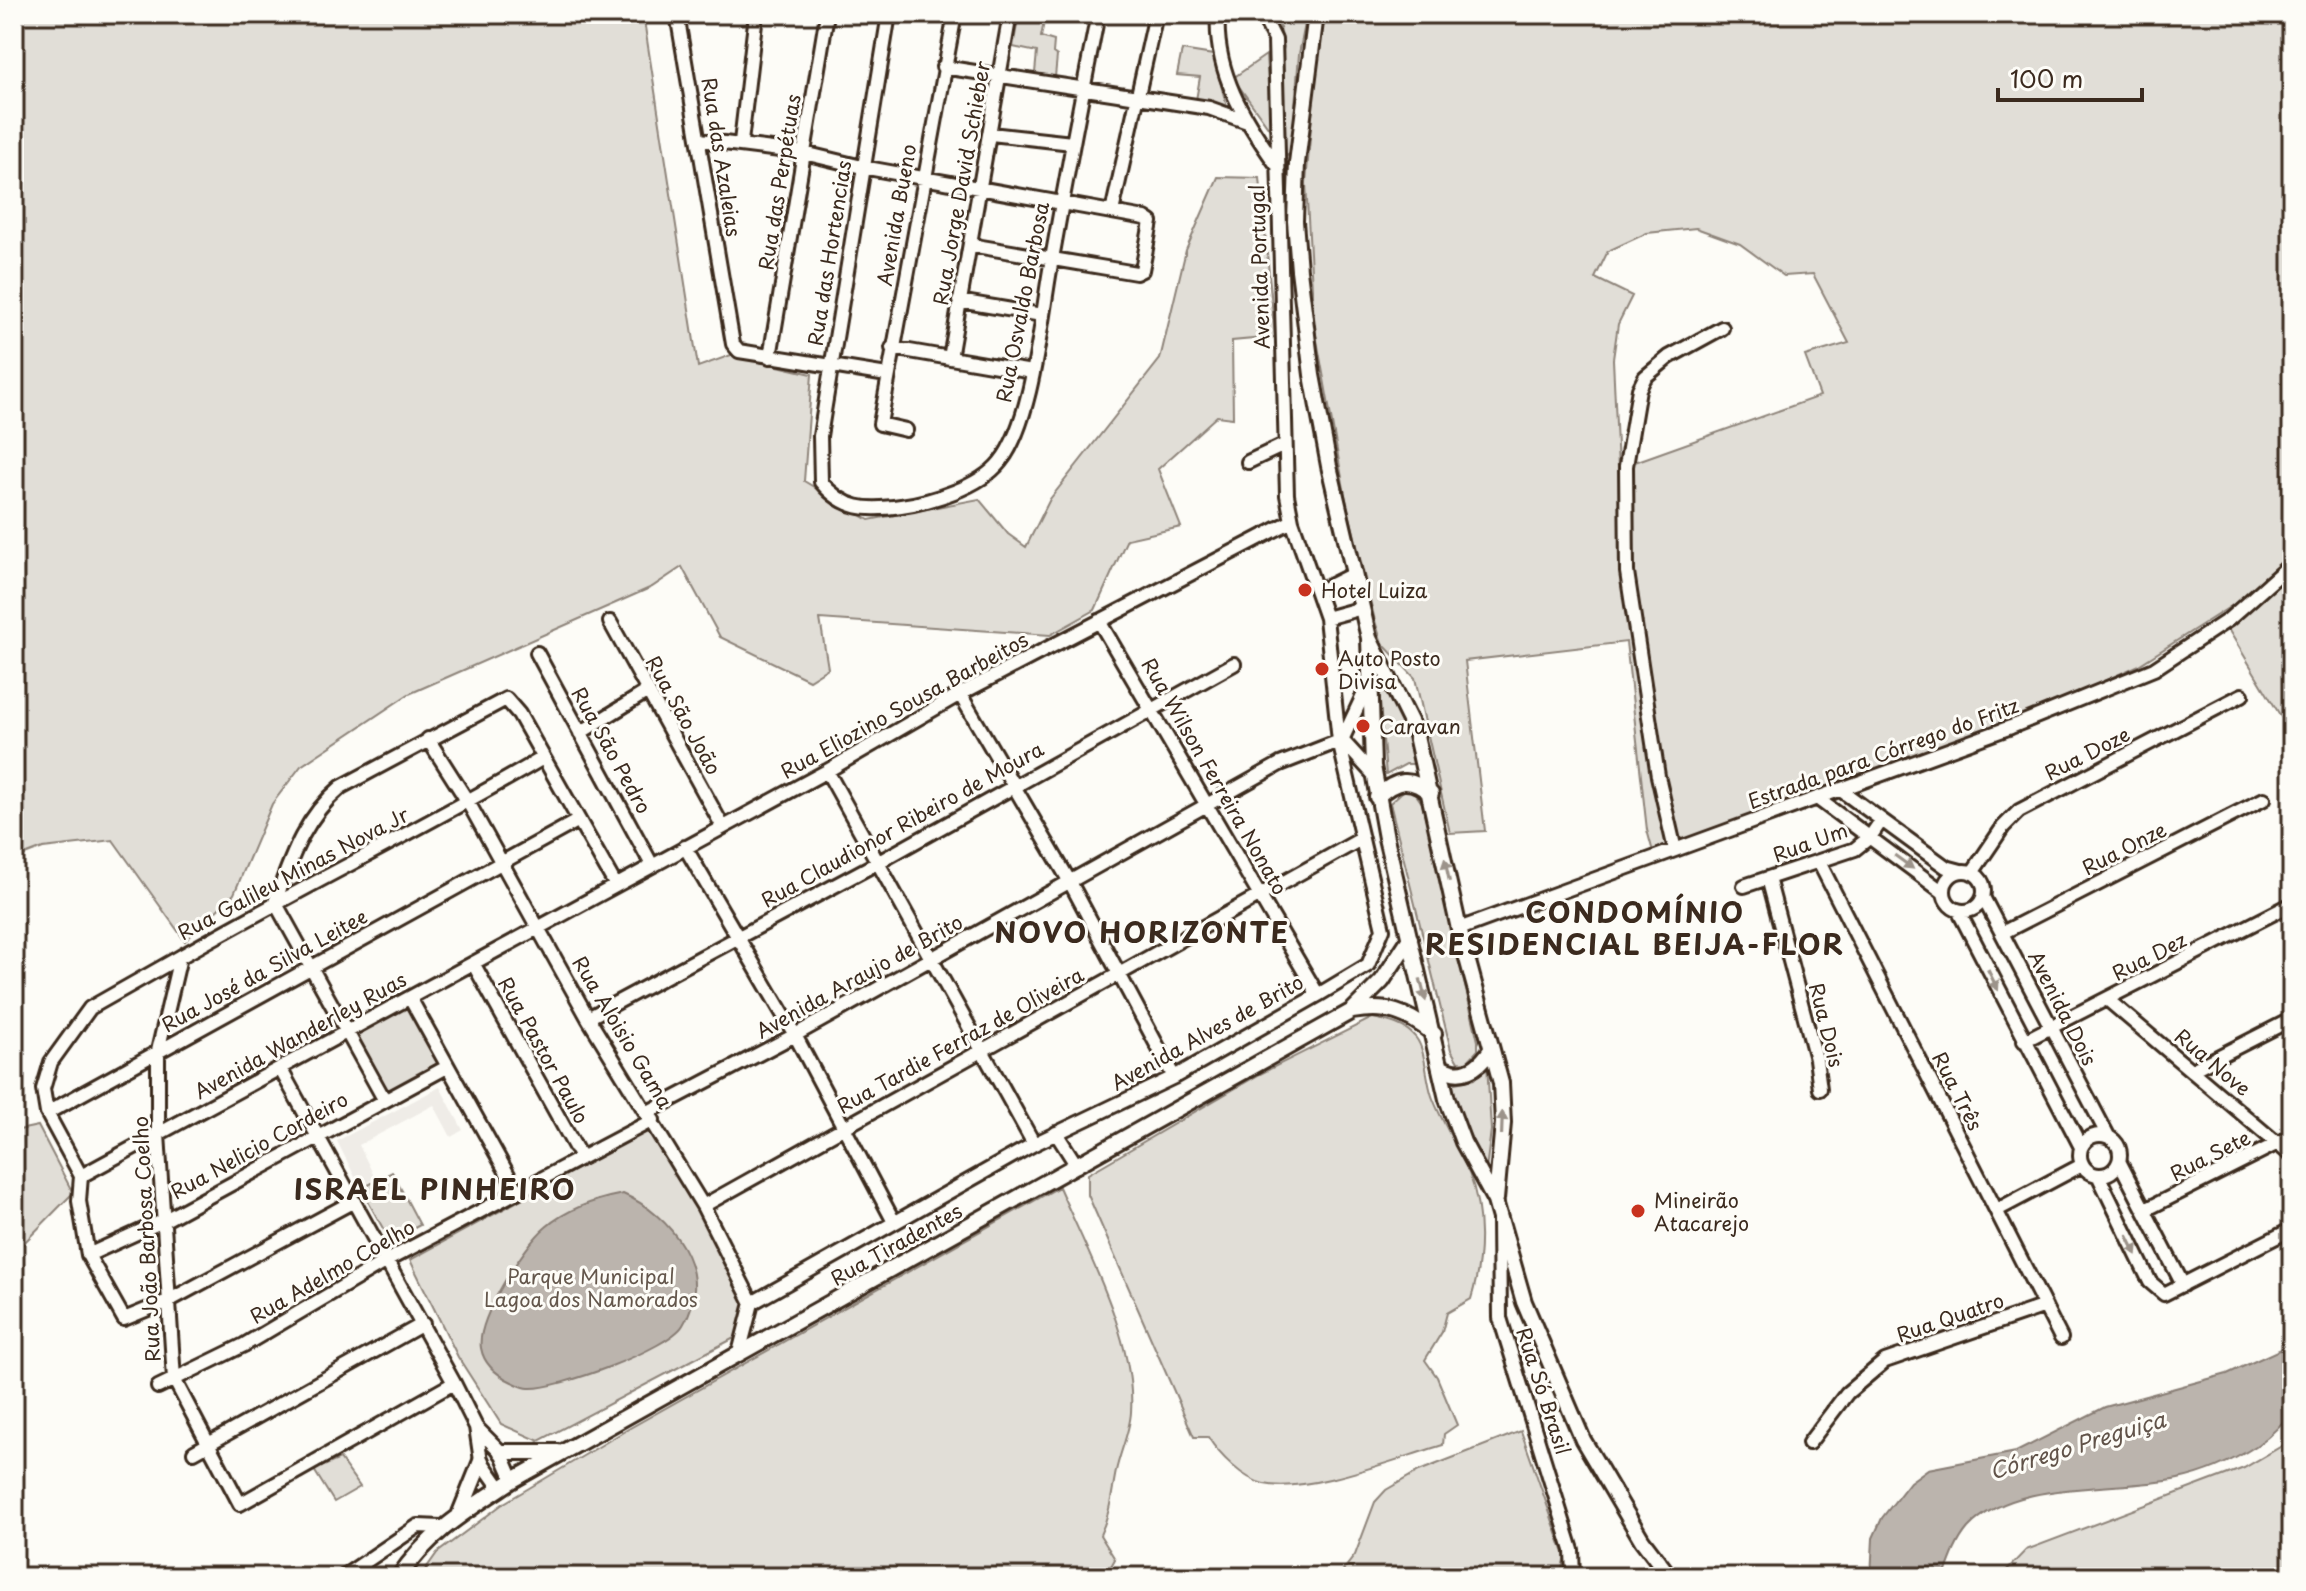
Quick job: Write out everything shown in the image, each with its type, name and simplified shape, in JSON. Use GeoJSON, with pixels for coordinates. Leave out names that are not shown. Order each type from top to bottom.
{"type":"FeatureCollection","features":[{"type":"Feature","properties":{"kind":"main road"},"geometry":{"type":"LineString","coordinates":[[1316,14],[1301,124],[1296,233],[1312,375],[1369,638],[1415,731],[1432,795],[1459,929],[1501,1083],[1497,1207]]}},
{"type":"Feature","properties":{"kind":"main road"},"geometry":{"type":"LineString","coordinates":[[1369,638],[1368,685],[1377,797],[1447,1099],[1463,1142],[1497,1207],[1524,1302],[1583,1440],[1642,1540],[1670,1577]]}},
{"type":"Feature","properties":{"kind":"main road"},"geometry":{"type":"LineString","coordinates":[[1377,797],[1398,782],[1409,780],[1420,784],[1432,795]]}},
{"type":"Feature","properties":{"kind":"main road","name":"Rua Tiradentes"},"geometry":{"type":"LineString","coordinates":[[399,1577],[413,1556],[441,1527],[513,1480],[1352,1011],[1382,981],[1410,938]]}},
{"type":"Feature","properties":{"kind":"main road","name":"Rua Tiradentes"},"geometry":{"type":"LineString","coordinates":[[1352,1011],[1378,1007],[1398,1010],[1434,1034]]}},
{"type":"Feature","properties":{"kind":"main road"},"geometry":{"type":"LineString","coordinates":[[1441,1067],[1452,1074],[1464,1073],[1483,1061],[1490,1051]]}},
{"type":"Feature","properties":{"kind":"main road"},"geometry":{"type":"LineString","coordinates":[[501,1452],[562,1452]]}},
{"type":"Feature","properties":{"kind":"main road"},"geometry":{"type":"LineString","coordinates":[[459,1513],[481,1461]]}},
{"type":"Feature","properties":{"kind":"street","name":"Rua das Azaleias"},"geometry":{"type":"LineString","coordinates":[[677,14],[730,334],[739,351],[770,357]]}},
{"type":"Feature","properties":{"kind":"street"},"geometry":{"type":"LineString","coordinates":[[741,142],[756,14]]}},
{"type":"Feature","properties":{"kind":"street","name":"Rua das Perpétuas"},"geometry":{"type":"LineString","coordinates":[[770,357],[827,14]]}},
{"type":"Feature","properties":{"kind":"street","name":"Rua das Hortencias"},"geometry":{"type":"LineString","coordinates":[[832,495],[821,482],[819,459],[862,167],[889,14]]}},
{"type":"Feature","properties":{"kind":"street","name":"Avenida Bueno"},"geometry":{"type":"LineString","coordinates":[[906,430],[880,424],[955,14]]}},
{"type":"Feature","properties":{"kind":"street","name":"Rua Jorge David Schieber"},"geometry":{"type":"LineString","coordinates":[[950,358],[1002,77],[1010,14]]}},
{"type":"Feature","properties":{"kind":"street","name":"Rua Osvaldo Barbosa"},"geometry":{"type":"LineString","coordinates":[[832,495],[860,509],[876,510],[926,500],[984,475],[1000,462],[1023,411],[1032,372],[1098,14]]}},
{"type":"Feature","properties":{"kind":"street"},"geometry":{"type":"LineString","coordinates":[[1112,212],[1156,14]]}},
{"type":"Feature","properties":{"kind":"street"},"geometry":{"type":"LineString","coordinates":[[1218,14],[1220,52],[1226,79],[1245,121],[1276,164]]}},
{"type":"Feature","properties":{"kind":"street","name":"Avenida Portugal"},"geometry":{"type":"LineString","coordinates":[[1262,14],[1275,40],[1284,445],[1292,521]]}},
{"type":"Feature","properties":{"kind":"street"},"geometry":{"type":"LineString","coordinates":[[943,67],[1209,108],[1245,121]]}},
{"type":"Feature","properties":{"kind":"street"},"geometry":{"type":"LineString","coordinates":[[991,134],[1072,143]]}},
{"type":"Feature","properties":{"kind":"street"},"geometry":{"type":"LineString","coordinates":[[700,140],[741,142],[804,153],[862,167],[1145,218],[1151,222],[1142,270],[1136,273],[970,245]]}},
{"type":"Feature","properties":{"kind":"street"},"geometry":{"type":"LineString","coordinates":[[959,301],[1042,315]]}},
{"type":"Feature","properties":{"kind":"street"},"geometry":{"type":"LineString","coordinates":[[1675,850],[1658,776],[1627,572],[1626,466],[1639,389],[1645,377],[1669,357],[1722,328]]}},
{"type":"Feature","properties":{"kind":"street"},"geometry":{"type":"LineString","coordinates":[[892,348],[1032,372]]}},
{"type":"Feature","properties":{"kind":"street"},"geometry":{"type":"LineString","coordinates":[[770,357],[887,375]]}},
{"type":"Feature","properties":{"kind":"street"},"geometry":{"type":"LineString","coordinates":[[1248,462],[1284,445]]}},
{"type":"Feature","properties":{"kind":"street","name":"Avenida Alves de Brito"},"geometry":{"type":"LineString","coordinates":[[752,1303],[1034,1144],[1174,1077],[1368,965],[1383,929],[1341,741],[1326,618],[1292,521]]}},
{"type":"Feature","properties":{"kind":"street","name":"Rua Eliozino Sousa Barbeitos"},"geometry":{"type":"LineString","coordinates":[[539,928],[827,771],[960,694],[1292,521]]}},
{"type":"Feature","properties":{"kind":"street","name":"Estrada para Córrego do Fritz"},"geometry":{"type":"LineString","coordinates":[[1459,929],[1842,791],[2154,669],[2228,620],[2292,563]]}},
{"type":"Feature","properties":{"kind":"street"},"geometry":{"type":"LineString","coordinates":[[1317,592],[1355,573]]}},
{"type":"Feature","properties":{"kind":"street"},"geometry":{"type":"LineString","coordinates":[[1326,618],[1362,608]]}},
{"type":"Feature","properties":{"kind":"street","name":"Rua Wilson Ferreira Nonato"},"geometry":{"type":"LineString","coordinates":[[1099,621],[1210,804],[1318,995]]}},
{"type":"Feature","properties":{"kind":"street","name":"Rua São João"},"geometry":{"type":"LineString","coordinates":[[610,622],[723,827]]}},
{"type":"Feature","properties":{"kind":"street","name":"Rua São Pedro"},"geometry":{"type":"LineString","coordinates":[[537,653],[652,865]]}},
{"type":"Feature","properties":{"kind":"street","name":"Rua Claudionor Ribeiro de Moura"},"geometry":{"type":"LineString","coordinates":[[588,1018],[877,863],[1234,664]]}},
{"type":"Feature","properties":{"kind":"street"},"geometry":{"type":"LineString","coordinates":[[1368,685],[1341,741],[1374,775]]}},
{"type":"Feature","properties":{"kind":"street"},"geometry":{"type":"LineString","coordinates":[[580,733],[648,691]]}},
{"type":"Feature","properties":{"kind":"street"},"geometry":{"type":"LineString","coordinates":[[960,694],[1070,882],[1174,1077]]}},
{"type":"Feature","properties":{"kind":"street","name":"Rua Doze"},"geometry":{"type":"LineString","coordinates":[[1967,872],[2019,811],[2242,695]]}},
{"type":"Feature","properties":{"kind":"street"},"geometry":{"type":"LineString","coordinates":[[384,1099],[275,902],[295,846],[322,803],[341,787],[506,699],[519,714],[615,884]]}},
{"type":"Feature","properties":{"kind":"street","name":"Rua Aloisio Gama"},"geometry":{"type":"LineString","coordinates":[[428,739],[468,802],[588,1018],[703,1206],[752,1303]]}},
{"type":"Feature","properties":{"kind":"street","name":"Avenida Araujo de Brito"},"geometry":{"type":"LineString","coordinates":[[650,1116],[1280,764],[1341,741]]}},
{"type":"Feature","properties":{"kind":"street","name":"Rua Galileu Minas Nova Jr"},"geometry":{"type":"LineString","coordinates":[[158,1051],[180,957],[275,902],[468,802],[543,758]]}},
{"type":"Feature","properties":{"kind":"street"},"geometry":{"type":"LineString","coordinates":[[827,771],[1034,1144]]}},
{"type":"Feature","properties":{"kind":"street"},"geometry":{"type":"LineString","coordinates":[[1842,791],[1946,867],[1967,872]]}},
{"type":"Feature","properties":{"kind":"street"},"geometry":{"type":"LineString","coordinates":[[1818,799],[1943,892],[1949,905],[1958,910],[1972,910],[1983,897]]}},
{"type":"Feature","properties":{"kind":"street","name":"Rua Onze"},"geometry":{"type":"LineString","coordinates":[[2002,933],[2264,799]]}},
{"type":"Feature","properties":{"kind":"street","name":"Rua José da Silva Leitee"},"geometry":{"type":"LineString","coordinates":[[47,1113],[579,820]]}},
{"type":"Feature","properties":{"kind":"street","name":"Rua Um"},"geometry":{"type":"LineString","coordinates":[[1744,886],[1855,849],[1870,837],[1881,821]]}},
{"type":"Feature","properties":{"kind":"street","name":"Rua Tardie Ferraz de Oliveira"},"geometry":{"type":"LineString","coordinates":[[703,1206],[1361,839]]}},
{"type":"Feature","properties":{"kind":"street"},"geometry":{"type":"LineString","coordinates":[[685,847],[795,1035],[894,1222]]}},
{"type":"Feature","properties":{"kind":"street","name":"Rua Três"},"geometry":{"type":"LineString","coordinates":[[1819,862],[2061,1338]]}},
{"type":"Feature","properties":{"kind":"street"},"geometry":{"type":"LineString","coordinates":[[1943,892],[1947,879],[1967,872]]}},
{"type":"Feature","properties":{"kind":"street","name":"Avenida Dois"},"geometry":{"type":"LineString","coordinates":[[1967,872],[1981,881],[1983,897],[2108,1136],[2117,1144],[2119,1161],[2183,1285]]}},
{"type":"Feature","properties":{"kind":"street","name":"Rua Dois"},"geometry":{"type":"LineString","coordinates":[[1768,878],[1816,1059],[1820,1089]]}},
{"type":"Feature","properties":{"kind":"street","name":"Rua Dez"},"geometry":{"type":"LineString","coordinates":[[2024,1041],[2292,904]]}},
{"type":"Feature","properties":{"kind":"street"},"geometry":{"type":"LineString","coordinates":[[1958,910],[2081,1147],[2082,1165]]}},
{"type":"Feature","properties":{"kind":"street","name":"Avenida Wanderley Ruas"},"geometry":{"type":"LineString","coordinates":[[81,1176],[539,928]]}},
{"type":"Feature","properties":{"kind":"street"},"geometry":{"type":"LineString","coordinates":[[180,957],[107,996],[78,1021],[51,1062],[43,1089],[47,1113],[81,1176],[80,1212],[88,1255],[124,1319],[170,1300],[354,1201]]}},
{"type":"Feature","properties":{"kind":"street","name":"Rua Pastor Paulo"},"geometry":{"type":"LineString","coordinates":[[473,963],[580,1156]]}},
{"type":"Feature","properties":{"kind":"street"},"geometry":{"type":"LineString","coordinates":[[410,998],[517,1191]]}},
{"type":"Feature","properties":{"kind":"street","name":"Rua Nove"},"geometry":{"type":"LineString","coordinates":[[2108,1000],[2292,1156]]}},
{"type":"Feature","properties":{"kind":"street"},"geometry":{"type":"LineString","coordinates":[[2192,1070],[2292,1019]]}},
{"type":"Feature","properties":{"kind":"street","name":"Rua João Barbosa Coelho"},"geometry":{"type":"LineString","coordinates":[[158,1051],[158,1134],[174,1379],[240,1504],[454,1383]]}},
{"type":"Feature","properties":{"kind":"street","name":"Rua Nelicio Cordeiro"},"geometry":{"type":"LineString","coordinates":[[88,1255],[165,1220],[447,1067]]}},
{"type":"Feature","properties":{"kind":"street"},"geometry":{"type":"LineString","coordinates":[[281,1070],[454,1383],[476,1427],[481,1461],[500,1488]]}},
{"type":"Feature","properties":{"kind":"street","name":"Rua Adelmo Coelho"},"geometry":{"type":"LineString","coordinates":[[158,1387],[244,1345],[386,1261],[650,1116]]}},
{"type":"Feature","properties":{"kind":"street"},"geometry":{"type":"LineString","coordinates":[[1056,1133],[1077,1166]]}},
{"type":"Feature","properties":{"kind":"street"},"geometry":{"type":"LineString","coordinates":[[2081,1147],[2091,1136],[2108,1136]]}},
{"type":"Feature","properties":{"kind":"street","name":"Rua Sete"},"geometry":{"type":"LineString","coordinates":[[2145,1210],[2292,1136]]}},
{"type":"Feature","properties":{"kind":"street"},"geometry":{"type":"LineString","coordinates":[[2098,1175],[2113,1170],[2119,1161]]}},
{"type":"Feature","properties":{"kind":"street"},"geometry":{"type":"LineString","coordinates":[[1997,1210],[2082,1165]]}},
{"type":"Feature","properties":{"kind":"street"},"geometry":{"type":"LineString","coordinates":[[2082,1165],[2098,1175],[2156,1290],[2164,1294],[2292,1229]]}},
{"type":"Feature","properties":{"kind":"street","name":"Rua Só Brasil"},"geometry":{"type":"LineString","coordinates":[[1497,1207],[1500,1318],[1572,1550],[1573,1577]]}},
{"type":"Feature","properties":{"kind":"street"},"geometry":{"type":"LineString","coordinates":[[739,1353],[752,1303]]}},
{"type":"Feature","properties":{"kind":"street","name":"Rua Quatro"},"geometry":{"type":"LineString","coordinates":[[1809,1443],[1847,1393],[1885,1361],[2045,1306]]}},
{"type":"Feature","properties":{"kind":"street"},"geometry":{"type":"LineString","coordinates":[[194,1452],[423,1324]]}},
{"type":"Feature","properties":{"kind":"street"},"geometry":{"type":"LineString","coordinates":[[476,1427],[501,1452],[513,1480]]}},
{"type":"Feature","properties":{"kind":"street"},"geometry":{"type":"LineString","coordinates":[[343,1577],[418,1526],[441,1527]]}},
{"type":"Feature","properties":{"kind":"shaded area"},"geometry":{"type":"Polygon","coordinates":[[[440,1087],[463,1130],[451,1137],[434,1105],[359,1145],[375,1178],[361,1189],[337,1141],[440,1087]]]}},
{"type":"Feature","properties":{"kind":"green space"},"geometry":{"type":"Polygon","coordinates":[[[14,14],[643,14],[698,367],[731,355],[812,374],[804,481],[869,520],[979,499],[1008,534],[1026,547],[1050,499],[1160,359],[1186,250],[1218,177],[1260,178],[1275,337],[1232,341],[1233,418],[1217,416],[1158,469],[1181,527],[1127,539],[1095,610],[1050,635],[820,619],[828,668],[809,680],[720,637],[682,567],[652,587],[409,694],[301,766],[272,804],[234,894],[185,941],[113,840],[43,848],[14,859],[14,14]]]}},
{"type":"Feature","properties":{"kind":"green space"},"geometry":{"type":"Polygon","coordinates":[[[1019,14],[1045,17],[1041,37],[1054,41],[1053,53],[1057,56],[1055,77],[1035,73],[1037,52],[1013,47],[1019,14]]]}},
{"type":"Feature","properties":{"kind":"green space"},"geometry":{"type":"Polygon","coordinates":[[[1277,14],[1307,14],[1299,54],[1291,160],[1280,145],[1280,60],[1284,47],[1277,14]]]}},
{"type":"Feature","properties":{"kind":"green space"},"geometry":{"type":"Polygon","coordinates":[[[1326,14],[2292,14],[2292,556],[2239,601],[2137,666],[2065,699],[1653,852],[1647,830],[1626,642],[1465,661],[1485,831],[1450,833],[1415,678],[1382,643],[1375,621],[1346,500],[1314,324],[1306,183],[1318,48],[1326,14]],[[1696,228],[1647,233],[1608,251],[1595,278],[1632,296],[1618,324],[1613,359],[1618,468],[1820,396],[1805,356],[1849,343],[1813,274],[1784,276],[1740,244],[1696,228]]]}},
{"type":"Feature","properties":{"kind":"green space"},"geometry":{"type":"Polygon","coordinates":[[[1182,50],[1213,55],[1228,111],[1196,100],[1200,77],[1177,75],[1182,50]]]}},
{"type":"Feature","properties":{"kind":"green space"},"geometry":{"type":"Polygon","coordinates":[[[1266,55],[1271,131],[1233,78],[1266,55]]]}},
{"type":"Feature","properties":{"kind":"green space"},"geometry":{"type":"Polygon","coordinates":[[[2292,574],[2292,735],[2228,629],[2292,574]]]}},
{"type":"Feature","properties":{"kind":"green space"},"geometry":{"type":"Polygon","coordinates":[[[1381,669],[1410,728],[1419,764],[1406,764],[1386,775],[1379,692],[1381,669]]]}},
{"type":"Feature","properties":{"kind":"green space"},"geometry":{"type":"Polygon","coordinates":[[[1412,789],[1422,803],[1478,1041],[1478,1050],[1466,1063],[1458,1062],[1451,1050],[1390,803],[1403,791],[1412,789]]]}},
{"type":"Feature","properties":{"kind":"green space"},"geometry":{"type":"Polygon","coordinates":[[[410,1005],[442,1063],[389,1093],[355,1033],[410,1005]]]}},
{"type":"Feature","properties":{"kind":"green space"},"geometry":{"type":"Polygon","coordinates":[[[1372,1018],[1401,1026],[1416,1038],[1432,1096],[1474,1188],[1480,1252],[1471,1299],[1447,1313],[1442,1332],[1425,1360],[1437,1377],[1457,1425],[1444,1434],[1443,1445],[1378,1466],[1304,1484],[1264,1484],[1232,1465],[1208,1437],[1194,1437],[1088,1195],[1088,1174],[1260,1074],[1372,1018]]]}},
{"type":"Feature","properties":{"kind":"green space"},"geometry":{"type":"Polygon","coordinates":[[[1487,1064],[1491,1130],[1486,1170],[1459,1112],[1450,1084],[1474,1079],[1487,1064]]]}},
{"type":"Feature","properties":{"kind":"green space"},"geometry":{"type":"Polygon","coordinates":[[[38,1126],[73,1193],[14,1253],[14,1131],[38,1126]]]}},
{"type":"Feature","properties":{"kind":"green space","name":"Parque Municipal Lagoa dos Namorados"},"geometry":{"type":"Polygon","coordinates":[[[650,1129],[715,1239],[746,1300],[740,1335],[539,1441],[501,1424],[458,1357],[410,1260],[650,1129]]]}},
{"type":"Feature","properties":{"kind":"green space"},"geometry":{"type":"Polygon","coordinates":[[[392,1172],[420,1225],[390,1241],[361,1189],[392,1172]]]}},
{"type":"Feature","properties":{"kind":"green space"},"geometry":{"type":"Polygon","coordinates":[[[1059,1187],[1118,1326],[1130,1385],[1129,1427],[1116,1471],[1109,1511],[1100,1535],[1115,1559],[1105,1577],[1099,1577],[1093,1570],[1078,1577],[420,1577],[437,1553],[504,1503],[630,1428],[1059,1187]]]}},
{"type":"Feature","properties":{"kind":"green space"},"geometry":{"type":"Polygon","coordinates":[[[1521,1431],[1565,1556],[1560,1577],[1338,1577],[1355,1555],[1375,1502],[1386,1490],[1419,1471],[1521,1431]]]}},
{"type":"Feature","properties":{"kind":"green space"},"geometry":{"type":"Polygon","coordinates":[[[2292,1440],[2292,1577],[2000,1577],[2026,1550],[2244,1468],[2292,1440]]]}},
{"type":"Feature","properties":{"kind":"green space"},"geometry":{"type":"Polygon","coordinates":[[[340,1459],[360,1487],[334,1502],[314,1470],[340,1459]]]}},
{"type":"Feature","properties":{"kind":"water"},"geometry":{"type":"Polygon","coordinates":[[[623,1194],[657,1215],[683,1247],[691,1266],[694,1285],[692,1305],[683,1325],[673,1335],[635,1356],[562,1382],[527,1388],[501,1376],[485,1360],[481,1336],[494,1302],[514,1266],[537,1236],[563,1215],[623,1194]]]}},
{"type":"Feature","properties":{"kind":"water","name":"Córrego Preguiça"},"geometry":{"type":"Polygon","coordinates":[[[2292,1344],[2294,1391],[2290,1411],[2272,1433],[2237,1457],[2178,1479],[2067,1490],[2012,1501],[1988,1512],[1968,1528],[1957,1545],[1944,1577],[1871,1577],[1873,1538],[1882,1518],[1910,1482],[1928,1469],[2016,1452],[2105,1407],[2227,1374],[2292,1344]]]}},
{"type":"Feature","properties":{"kind":"place","name":"Hotel Luiza"},"geometry":{"type":"Point","coordinates":[1305,590]}},
{"type":"Feature","properties":{"kind":"place","name":"Auto Posto Divisa"},"geometry":{"type":"Point","coordinates":[1322,669]}},
{"type":"Feature","properties":{"kind":"place","name":"Caravan"},"geometry":{"type":"Point","coordinates":[1363,726]}},
{"type":"Feature","properties":{"kind":"place","name":"Mineirão Atacarejo"},"geometry":{"type":"Point","coordinates":[1638,1211]}},
{"type":"Feature","properties":{"kind":"district","name":"CONDOMÍNIO RESIDENCIAL BEIJA-FLOR"},"geometry":{"type":"Point","coordinates":[1635,927]}},
{"type":"Feature","properties":{"kind":"district","name":"NOVO HORIZONTE"},"geometry":{"type":"Point","coordinates":[1142,931]}},
{"type":"Feature","properties":{"kind":"district","name":"ISRAEL PINHEIRO"},"geometry":{"type":"Point","coordinates":[435,1188]}}]}
